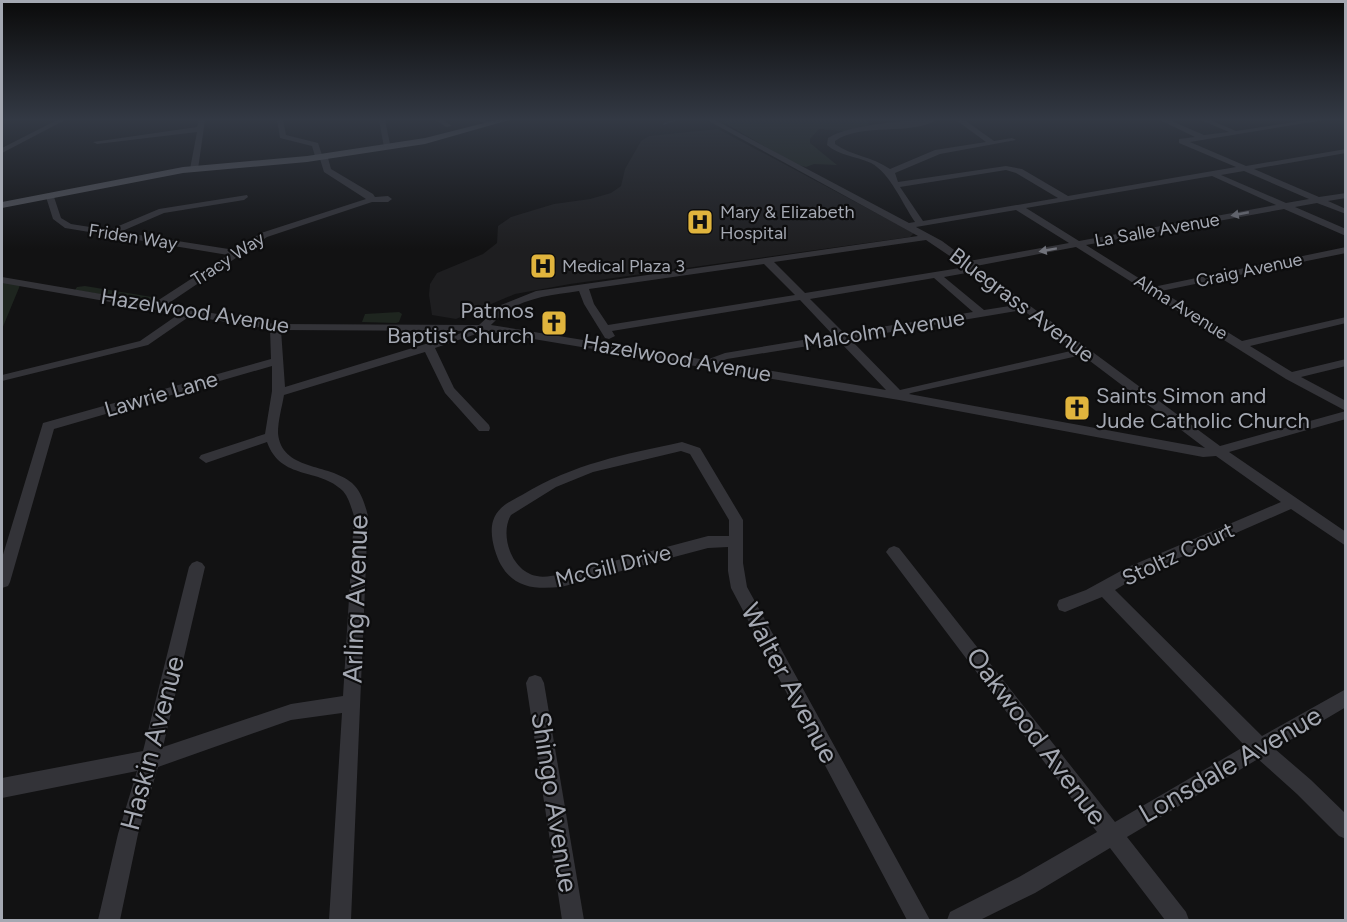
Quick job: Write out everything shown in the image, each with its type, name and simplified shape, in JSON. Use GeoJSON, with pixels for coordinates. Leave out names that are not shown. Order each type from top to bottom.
{"type":"FeatureCollection","features":[{"type":"Feature","properties":{"kind":"main road"},"geometry":{"type":"LineString","coordinates":[[2,204],[194,169],[257,163]]}},
{"type":"Feature","properties":{"kind":"street"},"geometry":{"type":"LineString","coordinates":[[194,169],[195,163]]}},
{"type":"Feature","properties":{"kind":"street"},"geometry":{"type":"LineString","coordinates":[[324,163],[327,170],[370,196],[371,200]]}},
{"type":"Feature","properties":{"kind":"street","name":"Bluegrass Avenue"},"geometry":{"type":"LineString","coordinates":[[788,163],[928,237],[1218,451],[1346,540]]}},
{"type":"Feature","properties":{"kind":"street"},"geometry":{"type":"LineString","coordinates":[[876,163],[890,173],[895,185],[919,222]]}},
{"type":"Feature","properties":{"kind":"street"},"geometry":{"type":"LineString","coordinates":[[890,173],[913,163]]}},
{"type":"Feature","properties":{"kind":"street"},"geometry":{"type":"LineString","coordinates":[[1232,163],[1346,212]]}},
{"type":"Feature","properties":{"kind":"street"},"geometry":{"type":"LineString","coordinates":[[908,226],[919,222],[1273,163]]}},
{"type":"Feature","properties":{"kind":"street"},"geometry":{"type":"LineString","coordinates":[[895,185],[968,172],[1011,168],[1065,198]]}},
{"type":"Feature","properties":{"kind":"street"},"geometry":{"type":"LineString","coordinates":[[1213,173],[1346,233]]}},
{"type":"Feature","properties":{"kind":"street","name":"La Salle Avenue"},"geometry":{"type":"LineString","coordinates":[[605,328],[936,275],[1078,244],[1346,195]]}},
{"type":"Feature","properties":{"kind":"street","name":"Friden Way"},"geometry":{"type":"LineString","coordinates":[[50,197],[51,204],[61,223],[74,228],[235,253]]}},
{"type":"Feature","properties":{"kind":"street"},"geometry":{"type":"LineString","coordinates":[[109,233],[162,211],[244,197]]}},
{"type":"Feature","properties":{"kind":"street","name":"Tracy Way"},"geometry":{"type":"LineString","coordinates":[[158,306],[235,253],[272,232],[371,200],[388,199]]}},
{"type":"Feature","properties":{"kind":"street","name":"Alma Avenue"},"geometry":{"type":"LineString","coordinates":[[1016,206],[1290,376],[1346,407]]}},
{"type":"Feature","properties":{"kind":"street"},"geometry":{"type":"LineString","coordinates":[[278,393],[480,332],[495,312],[515,300],[536,294],[928,237]]}},
{"type":"Feature","properties":{"kind":"street","name":"Craig Avenue"},"geometry":{"type":"LineString","coordinates":[[1154,290],[1346,250]]}},
{"type":"Feature","properties":{"kind":"street"},"geometry":{"type":"LineString","coordinates":[[767,261],[804,296],[899,396],[906,390],[1084,351]]}},
{"type":"Feature","properties":{"kind":"street"},"geometry":{"type":"LineString","coordinates":[[936,275],[982,314]]}},
{"type":"Feature","properties":{"kind":"street"},"geometry":{"type":"LineString","coordinates":[[39,278],[73,288],[168,299],[216,308],[209,315]]}},
{"type":"Feature","properties":{"kind":"street","name":"Hazelwood Avenue"},"geometry":{"type":"LineString","coordinates":[[2,280],[73,288],[275,327],[483,327],[708,362],[1203,453],[1218,451],[1346,415]]}},
{"type":"Feature","properties":{"kind":"street"},"geometry":{"type":"LineString","coordinates":[[583,287],[589,304],[611,340],[611,346]]}},
{"type":"Feature","properties":{"kind":"street","name":"Malcolm Avenue"},"geometry":{"type":"LineString","coordinates":[[708,362],[725,356],[1024,306]]}},
{"type":"Feature","properties":{"kind":"street"},"geometry":{"type":"LineString","coordinates":[[2,378],[144,343],[190,311]]}},
{"type":"Feature","properties":{"kind":"street"},"geometry":{"type":"LineString","coordinates":[[1241,345],[1346,320]]}},
{"type":"Feature","properties":{"kind":"street"},"geometry":{"type":"LineString","coordinates":[[206,458],[272,436],[278,393],[275,327]]}},
{"type":"Feature","properties":{"kind":"street"},"geometry":{"type":"LineString","coordinates":[[429,348],[448,390],[484,428]]}},
{"type":"Feature","properties":{"kind":"street","name":"Lawrie Lane"},"geometry":{"type":"LineString","coordinates":[[2,582],[29,495],[46,428],[59,422],[277,361]]}},
{"type":"Feature","properties":{"kind":"street"},"geometry":{"type":"LineString","coordinates":[[1290,376],[1346,362]]}},
{"type":"Feature","properties":{"kind":"street","name":"Arling Avenue"},"geometry":{"type":"LineString","coordinates":[[272,436],[277,451],[282,456],[291,463],[340,481],[352,492],[360,508],[359,567],[340,921]]}},
{"type":"Feature","properties":{"kind":"street","name":"Walter Avenue"},"geometry":{"type":"LineString","coordinates":[[503,552],[499,535],[500,520],[506,511],[562,478],[589,468],[682,446],[695,451],[734,515],[736,541],[734,566],[739,588],[919,921]]}},
{"type":"Feature","properties":{"kind":"street","name":"Stoltz Court"},"geometry":{"type":"LineString","coordinates":[[1065,605],[1104,588],[1134,571],[1291,503]]}},
{"type":"Feature","properties":{"kind":"street","name":"McGill Drive"},"geometry":{"type":"LineString","coordinates":[[503,552],[506,560],[519,575],[531,581],[547,583],[708,542],[736,541]]}},
{"type":"Feature","properties":{"kind":"street","name":"Oakwood Avenue"},"geometry":{"type":"LineString","coordinates":[[894,552],[1178,921]]}},
{"type":"Feature","properties":{"kind":"street","name":"Haskin Avenue"},"geometry":{"type":"LineString","coordinates":[[109,921],[128,834],[151,759],[197,567]]}},
{"type":"Feature","properties":{"kind":"street"},"geometry":{"type":"LineString","coordinates":[[1104,588],[1260,748],[1346,829]]}},
{"type":"Feature","properties":{"kind":"street","name":"Shingo Avenue"},"geometry":{"type":"LineString","coordinates":[[536,683],[573,921]]}},
{"type":"Feature","properties":{"kind":"street","name":"Lonsdale Avenue"},"geometry":{"type":"LineString","coordinates":[[958,921],[1037,879],[1346,697]]}},
{"type":"Feature","properties":{"kind":"street"},"geometry":{"type":"LineString","coordinates":[[2,788],[162,757],[291,712],[351,703]]}},
{"type":"Feature","properties":{"kind":"shaded area","name":"Mary & Elizabeth Hospital"},"geometry":{"type":"Polygon","coordinates":[[[628,163],[782,163],[914,233],[910,237],[570,284],[515,294],[456,319],[432,315],[430,284],[437,273],[483,254],[497,243],[498,226],[511,217],[554,204],[590,199],[611,193],[621,186],[628,163]]]}},
{"type":"Feature","properties":{"kind":"shaded area"},"geometry":{"type":"Polygon","coordinates":[[[793,163],[835,163],[837,165],[814,164],[806,167],[793,163]]]}},
{"type":"Feature","properties":{"kind":"shaded area"},"geometry":{"type":"Polygon","coordinates":[[[2,280],[21,283],[2,329],[2,280]]]}},
{"type":"Feature","properties":{"kind":"shaded area"},"geometry":{"type":"Polygon","coordinates":[[[85,286],[158,299],[149,302],[75,290],[77,287],[85,286]]]}},
{"type":"Feature","properties":{"kind":"shaded area"},"geometry":{"type":"Polygon","coordinates":[[[399,312],[402,314],[399,322],[396,323],[362,322],[365,314],[399,312]]]}},
{"type":"Feature","properties":{"kind":"place","name":"Mary & Elizabeth Hospital"},"geometry":{"type":"Point","coordinates":[700,222]}},
{"type":"Feature","properties":{"kind":"place","name":"Medical Plaza 3"},"geometry":{"type":"Point","coordinates":[543,266]}},
{"type":"Feature","properties":{"kind":"place","name":"Patmos Baptist Church"},"geometry":{"type":"Point","coordinates":[554,323]}},
{"type":"Feature","properties":{"kind":"place","name":"Saints Simon and Jude Catholic Church"},"geometry":{"type":"Point","coordinates":[1077,408]}}]}
